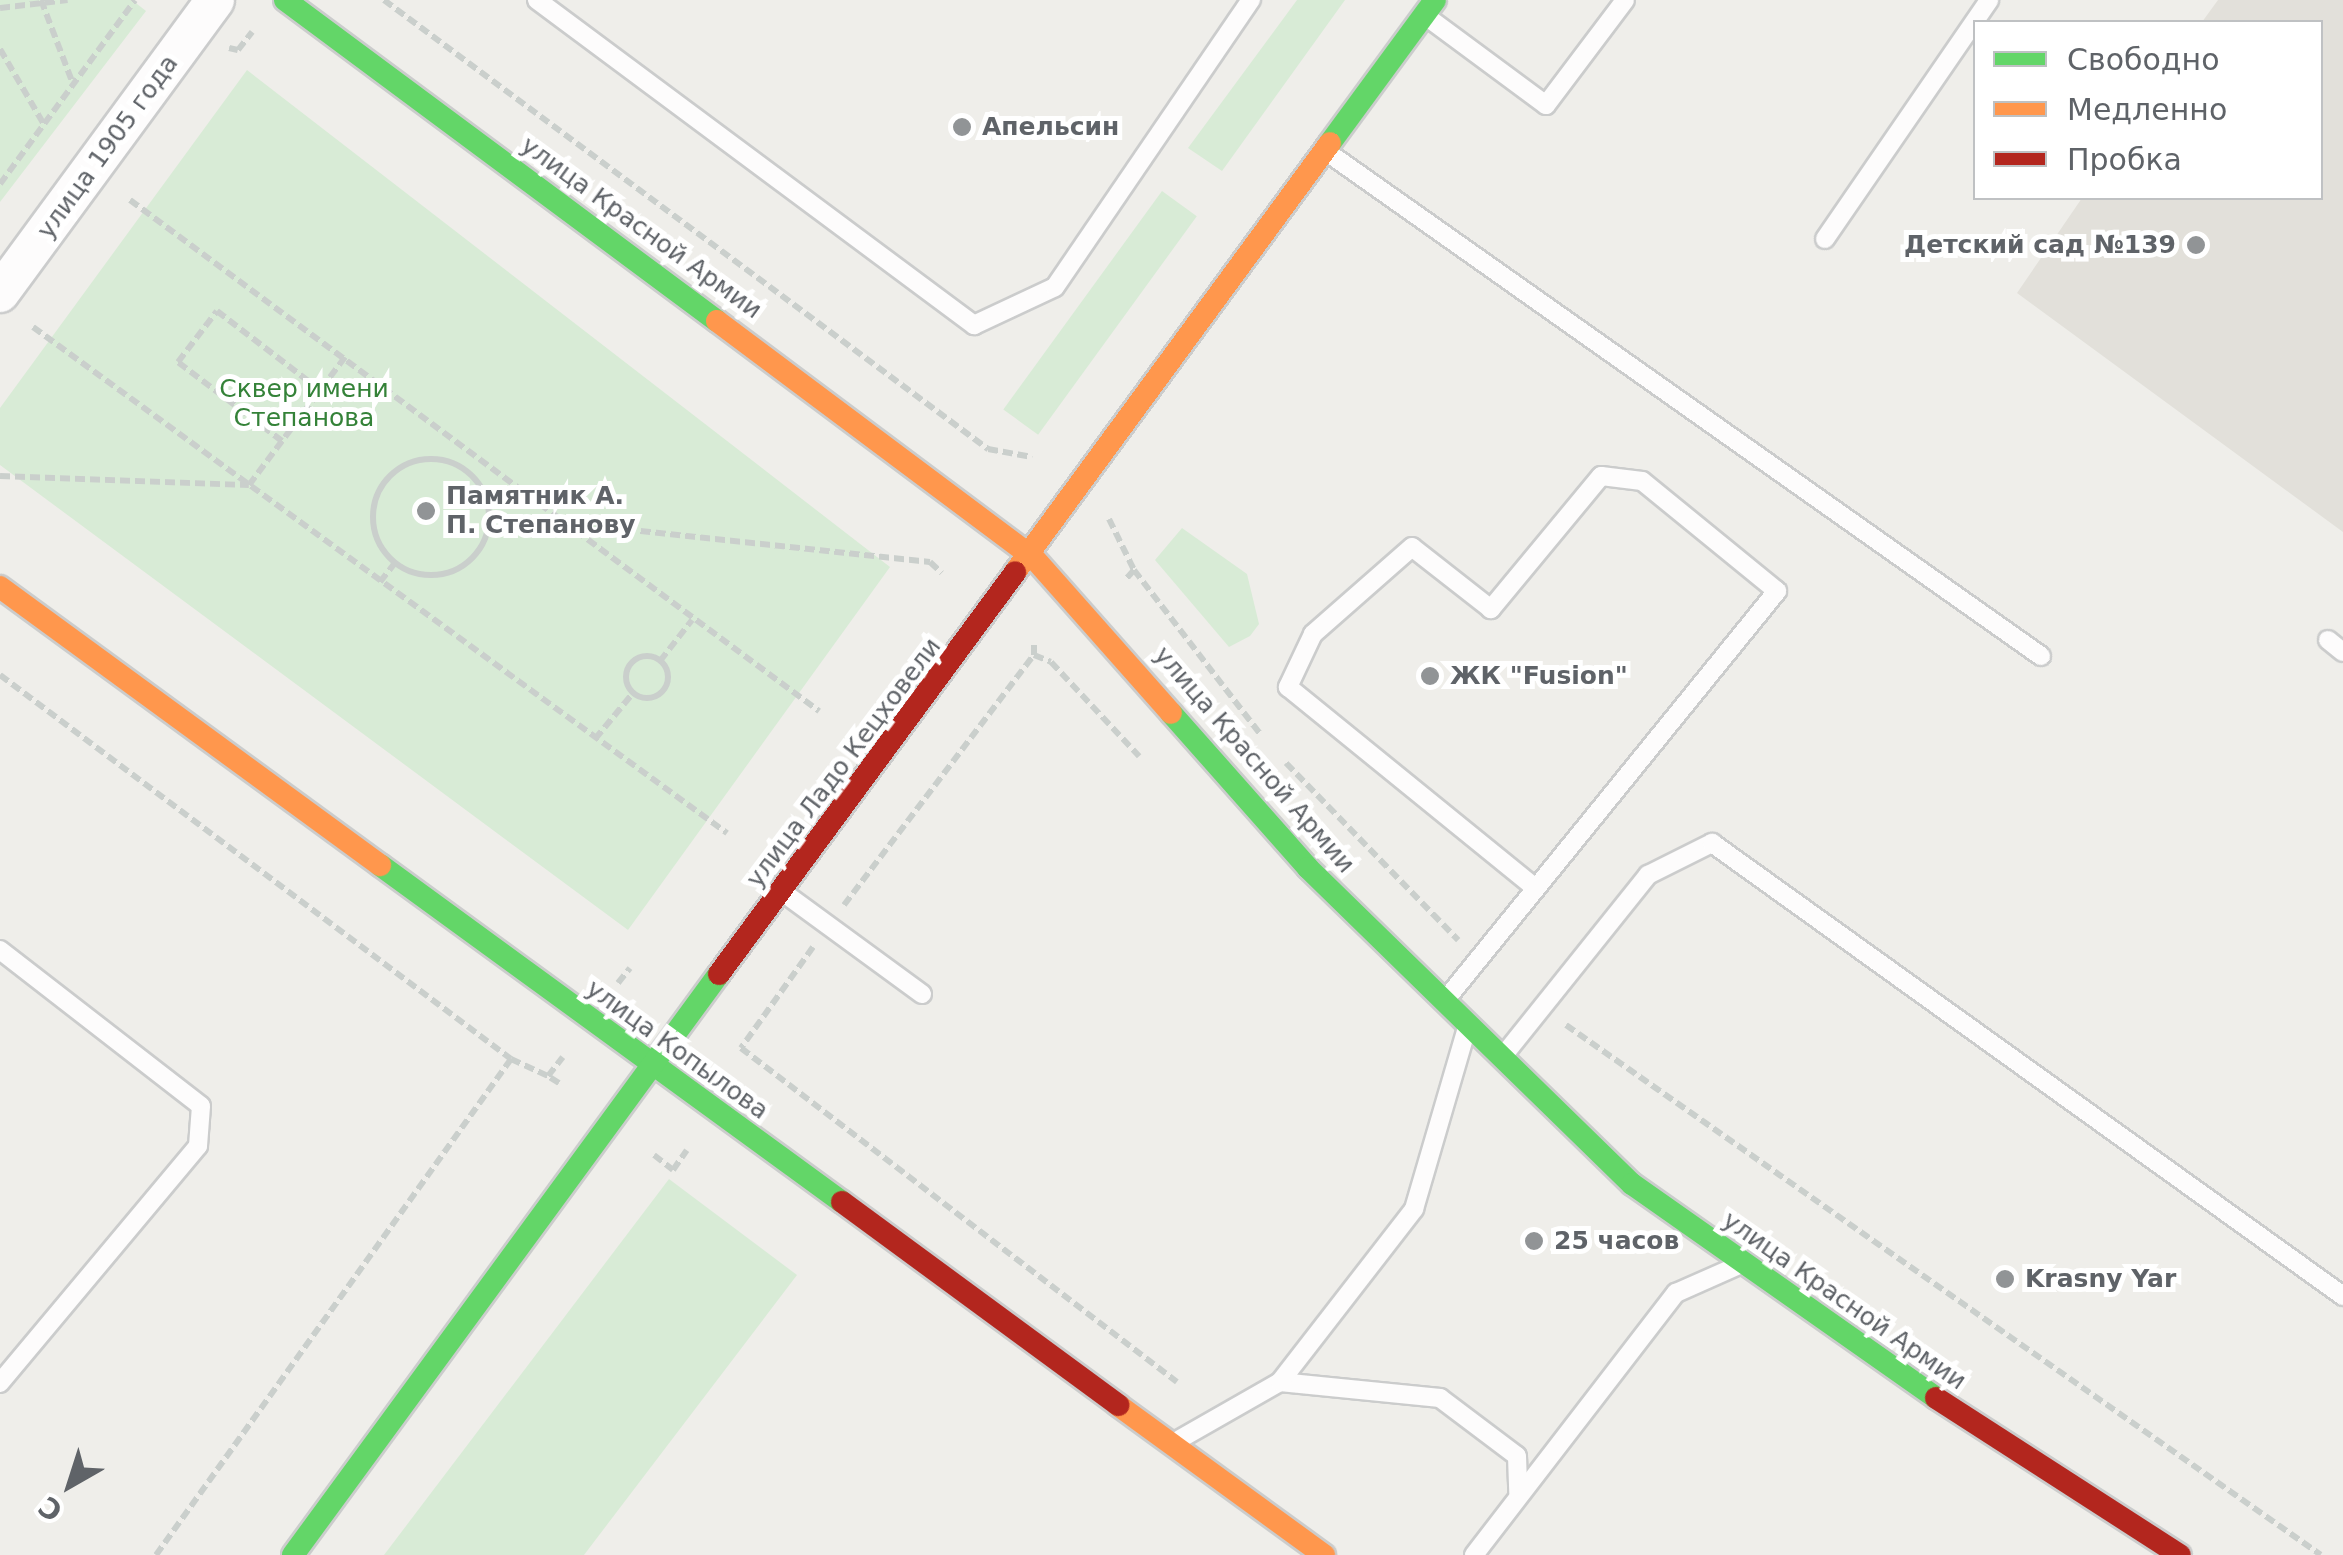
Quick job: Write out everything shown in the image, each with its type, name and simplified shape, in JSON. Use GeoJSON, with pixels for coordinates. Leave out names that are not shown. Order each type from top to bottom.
{"type":"FeatureCollection","features":[{"type":"Feature","properties":{"kind":"main road","name":"улица Красной Армии"},"geometry":{"type":"LineString","coordinates":[[286,0],[1032,557],[1308,868],[1500,1060],[1632,1184],[1742,1264],[2180,1555]]}},
{"type":"Feature","properties":{"kind":"main road","name":"улица Ладо Кецховели"},"geometry":{"type":"LineString","coordinates":[[292,1555],[651,1064],[1032,557],[1429,7]]}},
{"type":"Feature","properties":{"kind":"main road","name":"улица Копылова"},"geometry":{"type":"LineString","coordinates":[[0,587],[1324,1555]]}},
{"type":"Feature","properties":{"kind":"street","name":"улица 1905 года"},"geometry":{"type":"LineString","coordinates":[[0,293],[214,0]]}},
{"type":"Feature","properties":{"kind":"lane"},"geometry":{"type":"LineString","coordinates":[[537,0],[974,325],[1054,288],[1251,0]]}},
{"type":"Feature","properties":{"kind":"lane"},"geometry":{"type":"LineString","coordinates":[[1429,7],[1546,105],[1626,0]]}},
{"type":"Feature","properties":{"kind":"lane"},"geometry":{"type":"LineString","coordinates":[[1825,239],[1973,23]]}},
{"type":"Feature","properties":{"kind":"lane"},"geometry":{"type":"LineString","coordinates":[[1326,152],[2041,656]]}},
{"type":"Feature","properties":{"kind":"lane"},"geometry":{"type":"LineString","coordinates":[[1444,1002],[1777,590],[1642,481],[1601,476],[1490,609],[1412,548],[1313,634],[1288,688],[1535,888]]}},
{"type":"Feature","properties":{"kind":"lane"},"geometry":{"type":"LineString","coordinates":[[1500,1060],[1648,875],[1712,843],[2343,1296]]}},
{"type":"Feature","properties":{"kind":"lane"},"geometry":{"type":"LineString","coordinates":[[783,893],[922,994]]}},
{"type":"Feature","properties":{"kind":"lane"},"geometry":{"type":"LineString","coordinates":[[0,950],[200,1106],[198,1146],[0,1384]]}},
{"type":"Feature","properties":{"kind":"lane"},"geometry":{"type":"LineString","coordinates":[[1171,1444],[1280,1382],[1414,1209],[1467,1027]]}},
{"type":"Feature","properties":{"kind":"lane"},"geometry":{"type":"LineString","coordinates":[[1474,1555],[1518,1493],[1676,1294],[1742,1264]]}},
{"type":"Feature","properties":{"kind":"lane"},"geometry":{"type":"LineString","coordinates":[[1280,1382],[1440,1398],[1516,1456],[1518,1493]]}},
{"type":"Feature","properties":{"kind":"path"},"geometry":{"type":"LineString","coordinates":[[0,8],[68,0]]}},
{"type":"Feature","properties":{"kind":"path"},"geometry":{"type":"LineString","coordinates":[[0,184],[135,0]]}},
{"type":"Feature","properties":{"kind":"path"},"geometry":{"type":"LineString","coordinates":[[384,0],[988,449],[1032,457]]}},
{"type":"Feature","properties":{"kind":"path"},"geometry":{"type":"LineString","coordinates":[[41,2],[73,84]]}},
{"type":"Feature","properties":{"kind":"path"},"geometry":{"type":"LineString","coordinates":[[0,50],[44,123]]}},
{"type":"Feature","properties":{"kind":"path"},"geometry":{"type":"LineString","coordinates":[[130,200],[819,711]]}},
{"type":"Feature","properties":{"kind":"path"},"geometry":{"type":"LineString","coordinates":[[282,442],[178,362],[217,311],[320,390]]}},
{"type":"Feature","properties":{"kind":"path"},"geometry":{"type":"LineString","coordinates":[[33,328],[727,833]]}},
{"type":"Feature","properties":{"kind":"path"},"geometry":{"type":"LineString","coordinates":[[249,485],[345,357]]}},
{"type":"Feature","properties":{"kind":"path"},"geometry":{"type":"LineString","coordinates":[[437,458],[471,474],[489,528],[469,562],[432,575],[395,563],[373,513],[386,478],[437,458]]}},
{"type":"Feature","properties":{"kind":"path"},"geometry":{"type":"LineString","coordinates":[[471,474],[481,462]]}},
{"type":"Feature","properties":{"kind":"path"},"geometry":{"type":"LineString","coordinates":[[0,476],[249,485]]}},
{"type":"Feature","properties":{"kind":"path"},"geometry":{"type":"LineString","coordinates":[[1107,516],[1134,570],[1268,745]]}},
{"type":"Feature","properties":{"kind":"path"},"geometry":{"type":"LineString","coordinates":[[564,522],[930,562],[942,573]]}},
{"type":"Feature","properties":{"kind":"path"},"geometry":{"type":"LineString","coordinates":[[380,582],[395,563]]}},
{"type":"Feature","properties":{"kind":"path"},"geometry":{"type":"LineString","coordinates":[[1126,579],[1134,570]]}},
{"type":"Feature","properties":{"kind":"path"},"geometry":{"type":"LineString","coordinates":[[595,739],[633,693],[630,664],[660,661],[692,620]]}},
{"type":"Feature","properties":{"kind":"path"},"geometry":{"type":"LineString","coordinates":[[1034,644],[1034,655],[827,928],[742,1048],[1182,1386]]}},
{"type":"Feature","properties":{"kind":"path"},"geometry":{"type":"LineString","coordinates":[[1034,655],[1051,662],[1059,653]]}},
{"type":"Feature","properties":{"kind":"path"},"geometry":{"type":"LineString","coordinates":[[633,693],[653,696],[665,688],[660,661]]}},
{"type":"Feature","properties":{"kind":"path"},"geometry":{"type":"LineString","coordinates":[[0,675],[511,1059],[560,1083]]}},
{"type":"Feature","properties":{"kind":"path"},"geometry":{"type":"LineString","coordinates":[[1282,759],[1478,960]]}},
{"type":"Feature","properties":{"kind":"path"},"geometry":{"type":"LineString","coordinates":[[618,984],[630,968]]}},
{"type":"Feature","properties":{"kind":"path"},"geometry":{"type":"LineString","coordinates":[[1541,1007],[2320,1555]]}},
{"type":"Feature","properties":{"kind":"path"},"geometry":{"type":"LineString","coordinates":[[548,1076],[564,1056]]}},
{"type":"Feature","properties":{"kind":"path"},"geometry":{"type":"LineString","coordinates":[[156,1555],[511,1059]]}},
{"type":"Feature","properties":{"kind":"path"},"geometry":{"type":"LineString","coordinates":[[654,1155],[673,1170],[697,1136]]}},
{"type":"Feature","properties":{"kind":"shaded area","name":"Детский сад №139"},"geometry":{"type":"Polygon","coordinates":[[[2218,0],[2343,0],[2343,532],[2017,293],[2081,200],[2323,200],[2323,20],[2203,20],[2218,0]]]}},
{"type":"Feature","properties":{"kind":"green space"},"geometry":{"type":"Polygon","coordinates":[[[0,0],[132,0],[146,11],[0,202],[0,0]]]}},
{"type":"Feature","properties":{"kind":"green space"},"geometry":{"type":"Polygon","coordinates":[[[1297,0],[1345,0],[1222,171],[1188,148],[1297,0]]]}},
{"type":"Feature","properties":{"kind":"green space","name":"Сквер имени Степанова"},"geometry":{"type":"Polygon","coordinates":[[[247,70],[890,567],[628,930],[0,465],[0,408],[247,70]]]}},
{"type":"Feature","properties":{"kind":"green space"},"geometry":{"type":"Polygon","coordinates":[[[1162,191],[1197,216],[1038,435],[1003,409],[1162,191]]]}},
{"type":"Feature","properties":{"kind":"green space"},"geometry":{"type":"Polygon","coordinates":[[[1182,528],[1247,574],[1259,624],[1250,636],[1229,647],[1155,560],[1182,528]]]}},
{"type":"Feature","properties":{"kind":"green space"},"geometry":{"type":"Polygon","coordinates":[[[669,1179],[797,1275],[584,1555],[384,1555],[669,1179]]]}},
{"type":"Feature","properties":{"kind":"traffic: fast"},"geometry":{"type":"LineString","coordinates":[[285,0],[717,321]]}},
{"type":"Feature","properties":{"kind":"traffic: fast"},"geometry":{"type":"LineString","coordinates":[[1330,143],[1435,0]]}},
{"type":"Feature","properties":{"kind":"traffic: fast"},"geometry":{"type":"LineString","coordinates":[[1171,713],[1308,868],[1632,1184],[1936,1398]]}},
{"type":"Feature","properties":{"kind":"traffic: fast"},"geometry":{"type":"LineString","coordinates":[[380,865],[842,1202]]}},
{"type":"Feature","properties":{"kind":"traffic: fast"},"geometry":{"type":"LineString","coordinates":[[293,1555],[719,974]]}},
{"type":"Feature","properties":{"kind":"traffic: slow"},"geometry":{"type":"LineString","coordinates":[[1015,572],[1330,143]]}},
{"type":"Feature","properties":{"kind":"traffic: slow"},"geometry":{"type":"LineString","coordinates":[[717,321],[1033,557],[1171,713]]}},
{"type":"Feature","properties":{"kind":"traffic: slow"},"geometry":{"type":"LineString","coordinates":[[0,587],[380,865]]}},
{"type":"Feature","properties":{"kind":"traffic: slow"},"geometry":{"type":"LineString","coordinates":[[1118,1405],[1324,1555]]}},
{"type":"Feature","properties":{"kind":"traffic: jam"},"geometry":{"type":"LineString","coordinates":[[719,974],[1015,572]]}},
{"type":"Feature","properties":{"kind":"traffic: jam"},"geometry":{"type":"LineString","coordinates":[[842,1202],[1118,1405]]}},
{"type":"Feature","properties":{"kind":"traffic: jam"},"geometry":{"type":"LineString","coordinates":[[1936,1398],[2180,1555]]}},
{"type":"Feature","properties":{"kind":"place","name":"Апельсин"},"geometry":{"type":"Point","coordinates":[962,127]}},
{"type":"Feature","properties":{"kind":"place","name":"Детский сад №139"},"geometry":{"type":"Point","coordinates":[2196,245]}},
{"type":"Feature","properties":{"kind":"place","name":"Памятник А. П. Степанову"},"geometry":{"type":"Point","coordinates":[426,511]}},
{"type":"Feature","properties":{"kind":"place","name":"ЖК \"Fusion\""},"geometry":{"type":"Point","coordinates":[1430,676]}},
{"type":"Feature","properties":{"kind":"place","name":"25 часов"},"geometry":{"type":"Point","coordinates":[1534,1241]}},
{"type":"Feature","properties":{"kind":"place","name":"Krasny Yar"},"geometry":{"type":"Point","coordinates":[2005,1279]}}]}
